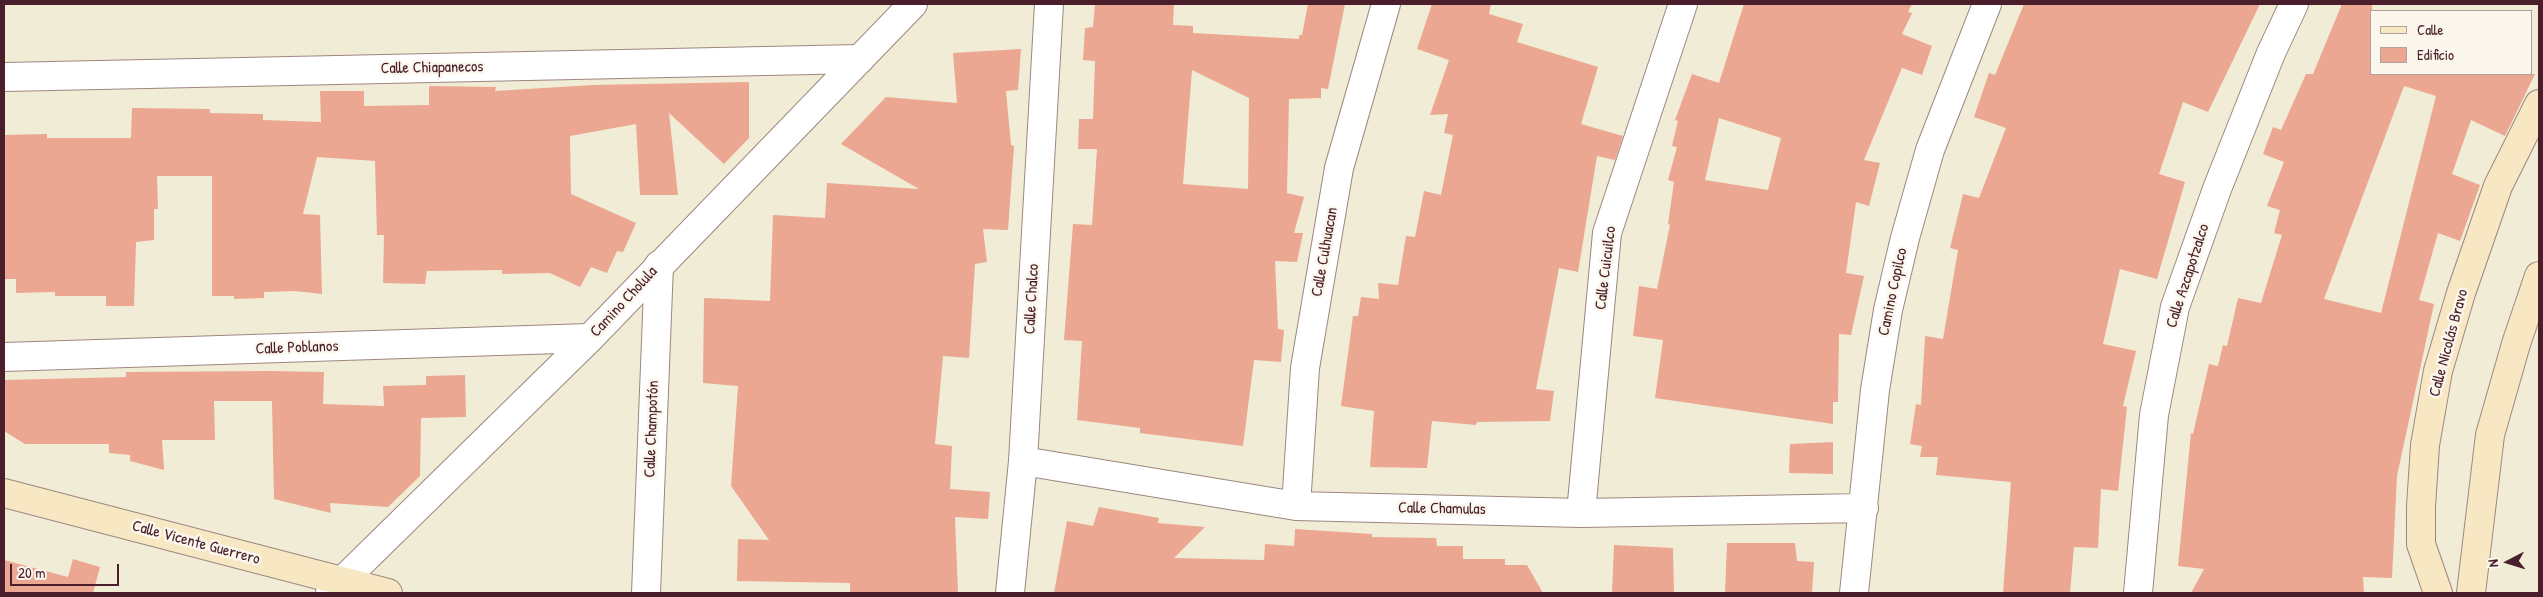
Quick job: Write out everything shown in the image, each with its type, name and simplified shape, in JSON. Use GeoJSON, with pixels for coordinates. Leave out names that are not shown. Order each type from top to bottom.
{"type":"FeatureCollection","features":[{"type":"Feature","properties":{"kind":"main road","name":"Calle Nicolás Bravo"},"geometry":{"type":"LineString","coordinates":[[2438,593],[2421,544],[2425,444],[2438,371],[2498,186],[2539,104]]}},
{"type":"Feature","properties":{"kind":"main road"},"geometry":{"type":"LineString","coordinates":[[2471,593],[2490,435],[2516,344],[2539,276]]}},
{"type":"Feature","properties":{"kind":"main road","name":"Calle Vicente Guerrero"},"geometry":{"type":"LineString","coordinates":[[4,493],[336,587],[388,593]]}},
{"type":"Feature","properties":{"kind":"street","name":"Camino Cholula"},"geometry":{"type":"LineString","coordinates":[[336,587],[590,338],[913,4]]}},
{"type":"Feature","properties":{"kind":"street","name":"Calle Chalco"},"geometry":{"type":"LineString","coordinates":[[1010,593],[1023,461],[1049,4]]}},
{"type":"Feature","properties":{"kind":"street","name":"Calle Culhuacan"},"geometry":{"type":"LineString","coordinates":[[1296,506],[1305,368],[1339,168],[1386,4]]}},
{"type":"Feature","properties":{"kind":"street","name":"Calle Cuicuilco"},"geometry":{"type":"LineString","coordinates":[[1581,513],[1607,233],[1683,4]]}},
{"type":"Feature","properties":{"kind":"street","name":"Camino Copilco"},"geometry":{"type":"LineString","coordinates":[[1854,593],[1875,390],[1888,310],[1905,238],[1930,150],[1987,4]]}},
{"type":"Feature","properties":{"kind":"street","name":"Calle Azcapotzalco"},"geometry":{"type":"LineString","coordinates":[[2138,593],[2154,415],[2175,307],[2217,190],[2271,53],[2294,4]]}},
{"type":"Feature","properties":{"kind":"street","name":"Calle Chiapanecos"},"geometry":{"type":"LineString","coordinates":[[4,77],[860,59]]}},
{"type":"Feature","properties":{"kind":"street","name":"Calle Champotón"},"geometry":{"type":"LineString","coordinates":[[646,593],[659,265]]}},
{"type":"Feature","properties":{"kind":"street","name":"Calle Poblanos"},"geometry":{"type":"LineString","coordinates":[[4,357],[590,338]]}},
{"type":"Feature","properties":{"kind":"street","name":"Calle Chamulas"},"geometry":{"type":"LineString","coordinates":[[1023,461],[1296,506],[1581,513],[1864,508]]}},
{"type":"Feature","properties":{"kind":"building"},"geometry":{"type":"Polygon","coordinates":[[[1095,4],[1174,4],[1173,25],[1193,26],[1193,33],[1299,39],[1299,35],[1302,35],[1308,4],[1345,4],[1328,89],[1321,88],[1321,98],[1289,99],[1287,193],[1304,197],[1294,233],[1303,233],[1297,262],[1275,261],[1278,329],[1284,330],[1281,362],[1254,360],[1243,446],[1140,433],[1140,428],[1077,420],[1082,341],[1064,340],[1073,224],[1092,225],[1097,149],[1078,149],[1079,119],[1093,119],[1095,61],[1083,60],[1085,28],[1093,27],[1095,4]],[[1192,70],[1183,184],[1248,189],[1249,98],[1192,70]]]}},
{"type":"Feature","properties":{"kind":"building"},"geometry":{"type":"Polygon","coordinates":[[[1432,4],[1491,4],[1489,14],[1523,24],[1517,42],[1598,67],[1581,124],[1623,136],[1615,160],[1597,156],[1578,272],[1559,268],[1536,389],[1554,391],[1550,421],[1477,422],[1476,425],[1432,421],[1427,468],[1370,467],[1374,411],[1341,406],[1353,316],[1358,316],[1361,297],[1379,299],[1378,283],[1398,285],[1406,236],[1415,237],[1424,191],[1441,195],[1453,135],[1444,133],[1448,114],[1430,115],[1449,60],[1417,49],[1432,4]]]}},
{"type":"Feature","properties":{"kind":"building"},"geometry":{"type":"Polygon","coordinates":[[[1744,4],[1912,4],[1908,12],[1912,13],[1902,34],[1932,46],[1922,75],[1902,68],[1864,160],[1880,163],[1869,206],[1856,202],[1846,273],[1864,276],[1851,335],[1839,334],[1838,402],[1833,402],[1833,424],[1655,398],[1663,340],[1633,336],[1639,286],[1657,289],[1670,225],[1668,224],[1674,182],[1668,180],[1677,147],[1672,146],[1678,121],[1675,120],[1692,74],[1719,83],[1744,4]],[[1719,118],[1705,180],[1768,190],[1781,138],[1719,118]]]}},
{"type":"Feature","properties":{"kind":"building"},"geometry":{"type":"Polygon","coordinates":[[[2024,4],[2260,4],[2208,112],[2183,102],[2159,174],[2185,182],[2157,279],[2120,269],[2103,344],[2136,351],[2123,406],[2127,407],[2118,491],[2101,489],[2098,548],[2074,547],[2070,593],[2003,593],[2011,482],[1936,475],[1938,457],[1920,457],[1922,446],[1910,444],[1916,404],[1921,405],[1925,336],[1943,339],[1958,250],[1950,248],[1963,194],[1979,198],[2006,128],[1974,117],[1989,73],[1995,75],[2024,4]]]}},
{"type":"Feature","properties":{"kind":"building"},"geometry":{"type":"Polygon","coordinates":[[[2342,4],[2372,4],[2372,10],[2370,10],[2370,75],[2535,74],[2505,136],[2471,120],[2452,174],[2480,185],[2460,241],[2438,233],[2419,300],[2434,304],[2397,476],[2392,578],[2363,577],[2364,593],[2191,593],[2204,569],[2178,566],[2191,433],[2193,434],[2209,364],[2218,366],[2223,345],[2227,346],[2238,298],[2261,303],[2282,235],[2274,233],[2280,210],[2267,206],[2284,162],[2263,154],[2273,127],[2281,130],[2306,74],[2313,74],[2342,4]],[[2404,86],[2324,299],[2381,313],[2436,96],[2404,86]]]}},
{"type":"Feature","properties":{"kind":"building"},"geometry":{"type":"Polygon","coordinates":[[[1021,49],[1018,90],[1006,91],[1011,145],[1014,146],[1008,230],[983,229],[987,262],[975,264],[969,358],[943,356],[935,444],[952,446],[950,489],[990,492],[988,519],[955,517],[958,593],[850,593],[850,583],[737,581],[738,539],[769,540],[731,486],[738,386],[703,383],[704,298],[770,301],[773,215],[825,218],[827,183],[919,189],[841,144],[886,97],[957,103],[953,53],[1021,49]]]}},
{"type":"Feature","properties":{"kind":"building"},"geometry":{"type":"Polygon","coordinates":[[[749,82],[749,138],[724,164],[669,113],[678,195],[640,195],[636,124],[570,136],[571,194],[636,223],[623,252],[617,251],[607,273],[591,267],[580,287],[550,273],[502,274],[502,270],[427,271],[425,284],[383,283],[384,235],[377,235],[375,161],[317,157],[303,214],[320,215],[322,294],[295,291],[264,292],[264,298],[234,299],[234,296],[212,296],[212,176],[157,176],[158,209],[154,209],[154,240],[136,242],[134,306],[106,306],[106,296],[55,296],[55,292],[16,293],[16,279],[4,279],[4,135],[47,134],[47,138],[131,138],[132,108],[210,109],[210,113],[263,114],[263,120],[321,122],[320,91],[364,91],[364,106],[429,105],[429,86],[496,87],[495,91],[593,85],[749,82]]]}},
{"type":"Feature","properties":{"kind":"building"},"geometry":{"type":"Polygon","coordinates":[[[126,372],[324,372],[323,404],[384,406],[383,386],[426,385],[426,376],[465,375],[466,417],[421,418],[420,476],[388,507],[330,503],[331,513],[274,499],[272,401],[214,401],[215,440],[162,440],[164,470],[130,461],[130,455],[109,453],[109,444],[25,444],[4,431],[4,380],[126,377],[126,372]]]}},
{"type":"Feature","properties":{"kind":"building"},"geometry":{"type":"Polygon","coordinates":[[[1833,442],[1833,474],[1789,473],[1790,444],[1833,442]]]}},
{"type":"Feature","properties":{"kind":"building"},"geometry":{"type":"Polygon","coordinates":[[[1099,507],[1159,518],[1158,523],[1205,527],[1174,558],[1264,560],[1265,544],[1294,546],[1295,529],[1372,534],[1372,537],[1436,538],[1437,546],[1463,546],[1463,559],[1505,559],[1505,565],[1527,565],[1543,593],[1054,593],[1067,521],[1093,526],[1099,507]]]}},
{"type":"Feature","properties":{"kind":"building"},"geometry":{"type":"Polygon","coordinates":[[[1727,543],[1795,543],[1797,561],[1814,562],[1812,593],[1725,593],[1727,543]]]}},
{"type":"Feature","properties":{"kind":"building"},"geometry":{"type":"Polygon","coordinates":[[[1614,545],[1673,548],[1674,593],[1612,593],[1614,545]]]}},
{"type":"Feature","properties":{"kind":"building"},"geometry":{"type":"Polygon","coordinates":[[[73,559],[100,567],[93,593],[4,593],[4,560],[68,577],[73,559]]]}}]}
